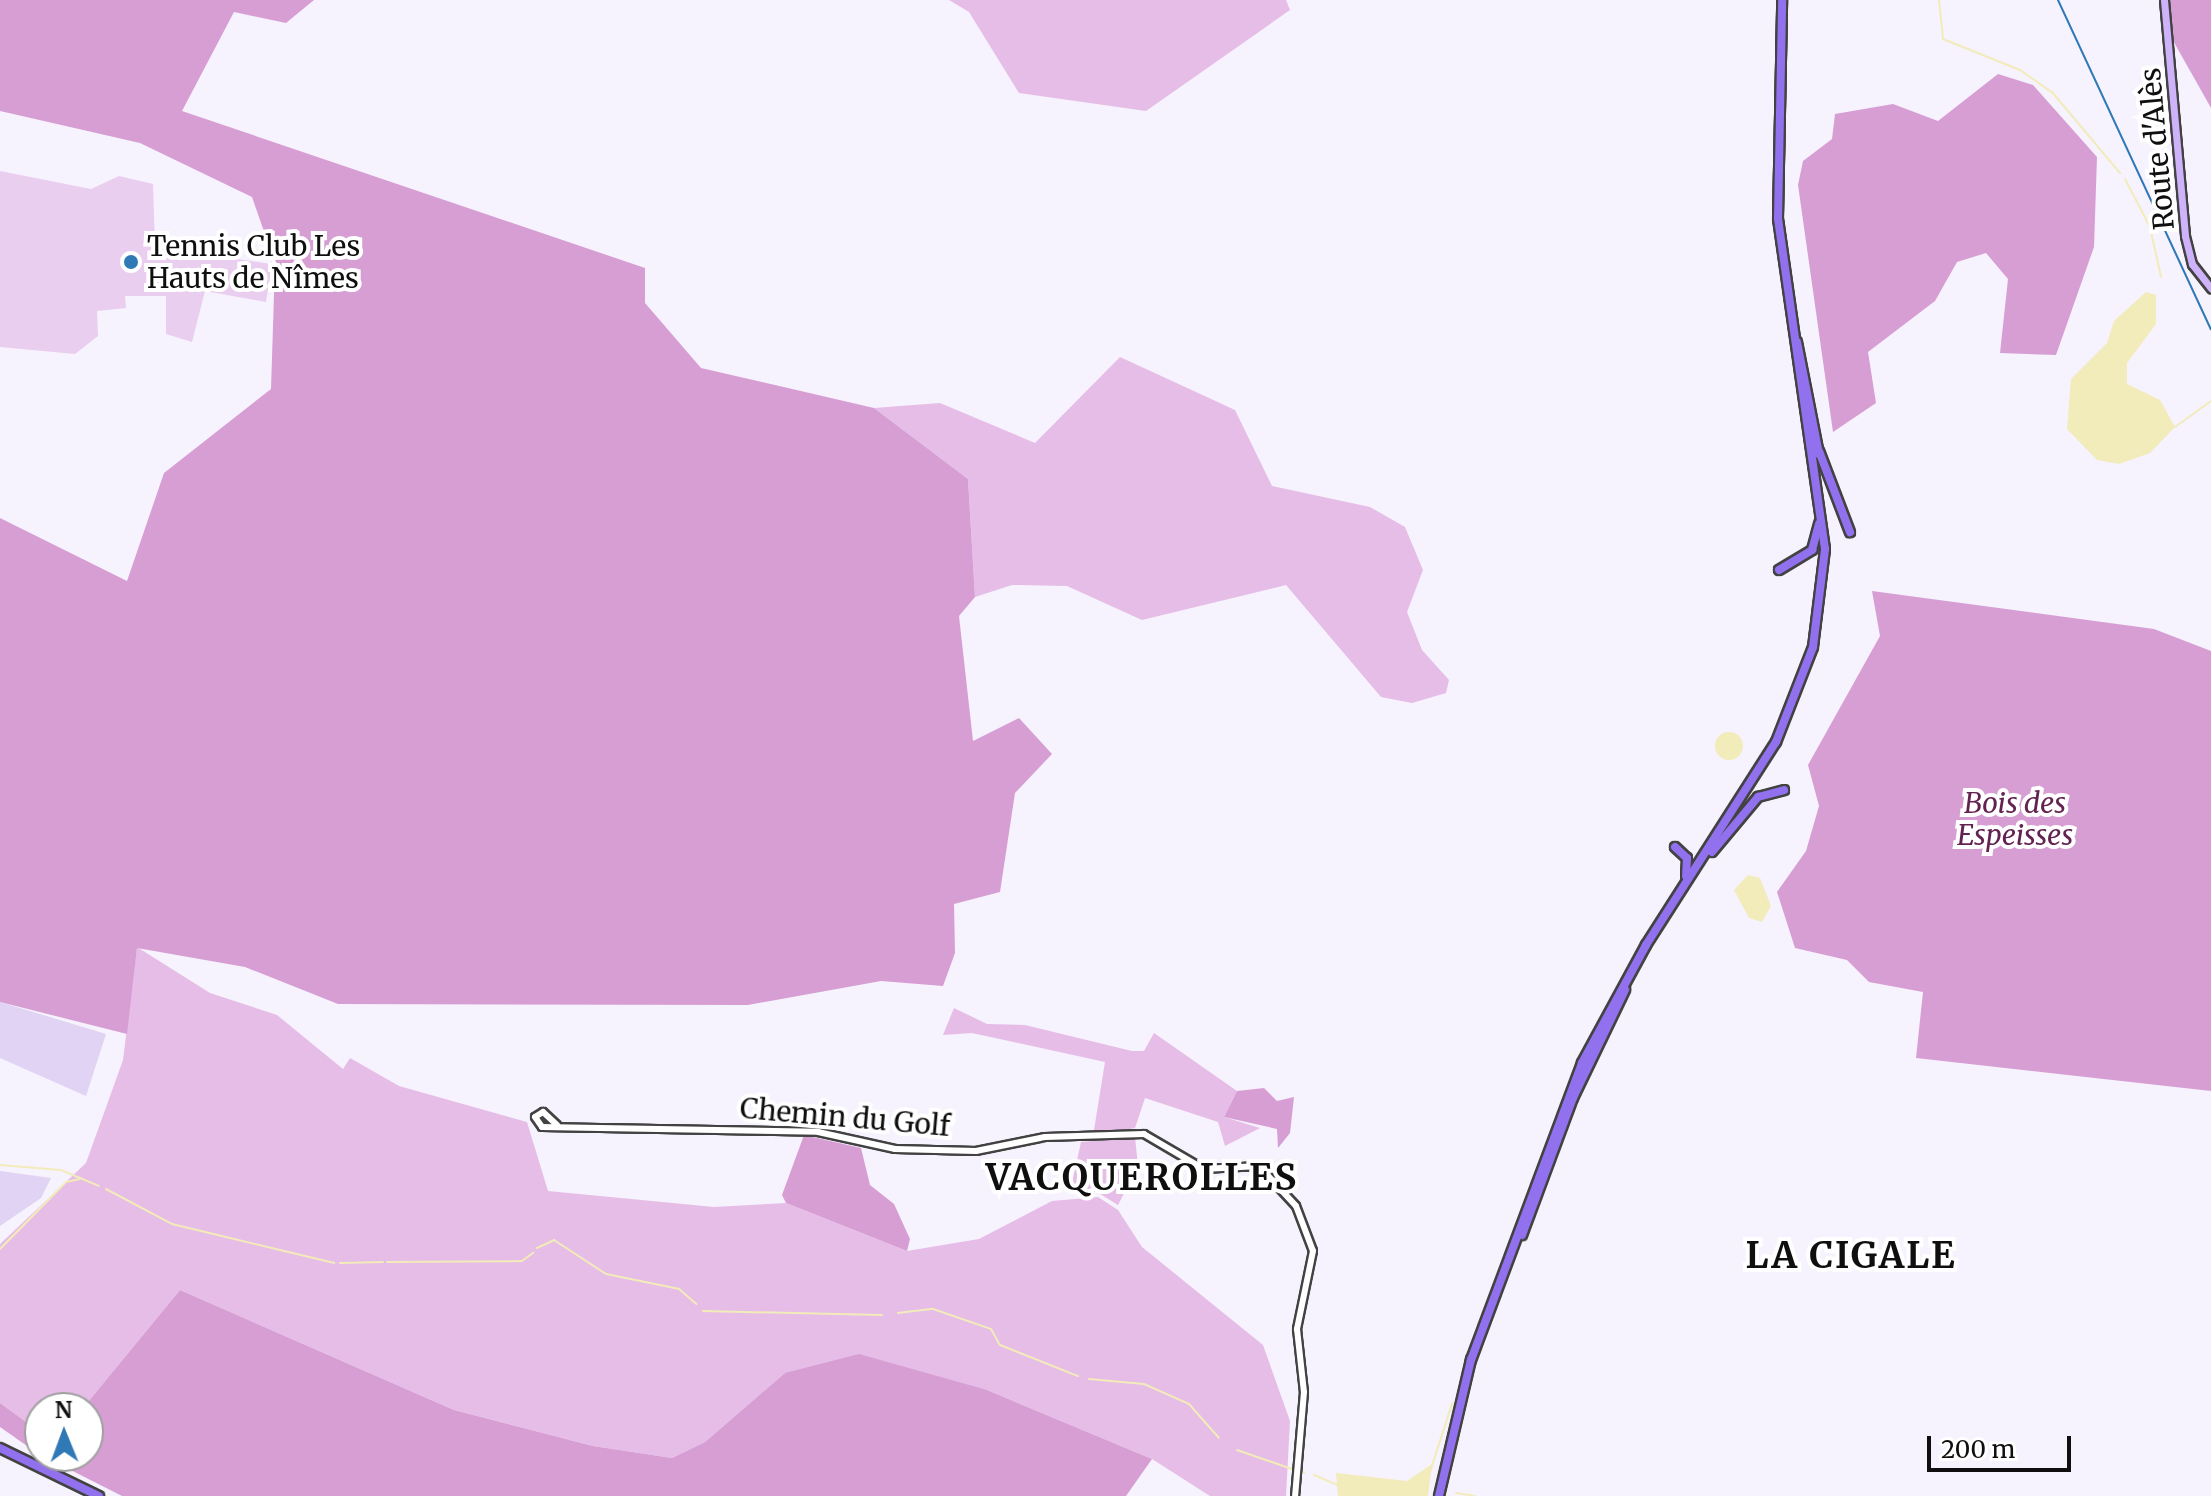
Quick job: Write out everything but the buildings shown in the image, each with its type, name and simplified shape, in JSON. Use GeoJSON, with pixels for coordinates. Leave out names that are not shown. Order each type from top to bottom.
{"type":"FeatureCollection","features":[{"type":"Feature","properties":{"kind":"main road"},"geometry":{"type":"LineString","coordinates":[[1712,848],[1776,742],[1808,665],[1824,573],[1819,487],[1784,274],[1775,169],[1782,0]]}},
{"type":"Feature","properties":{"kind":"main road","name":"Route d'Alès"},"geometry":{"type":"LineString","coordinates":[[2164,0],[2185,236],[2192,264],[2211,288]]}},
{"type":"Feature","properties":{"kind":"main road"},"geometry":{"type":"LineString","coordinates":[[1652,936],[1784,735],[1817,648],[1829,558],[1817,443],[1784,274]]}},
{"type":"Feature","properties":{"kind":"main road"},"geometry":{"type":"LineString","coordinates":[[1817,443],[1850,532]]}},
{"type":"Feature","properties":{"kind":"main road"},"geometry":{"type":"LineString","coordinates":[[1779,570],[1814,548],[1819,487]]}},
{"type":"Feature","properties":{"kind":"main road"},"geometry":{"type":"LineString","coordinates":[[1712,848],[1758,797],[1784,790]]}},
{"type":"Feature","properties":{"kind":"main road"},"geometry":{"type":"LineString","coordinates":[[1439,1496],[1471,1360],[1563,1108],[1687,874],[1687,858],[1675,847]]}},
{"type":"Feature","properties":{"kind":"main road"},"geometry":{"type":"LineString","coordinates":[[1448,1448],[1588,1064],[1700,866]]}},
{"type":"Feature","properties":{"kind":"main road"},"geometry":{"type":"LineString","coordinates":[[0,1448],[99,1496]]}},
{"type":"Feature","properties":{"kind":"street","name":"Chemin du Golf"},"geometry":{"type":"LineString","coordinates":[[549,1120],[557,1125],[818,1132],[887,1148],[976,1151],[1045,1137],[1144,1134],[1207,1170],[1259,1166],[1296,1206],[1312,1245],[1297,1329],[1304,1413],[1295,1496]]}},
{"type":"Feature","properties":{"kind":"shaded area"},"geometry":{"type":"Polygon","coordinates":[[[949,0],[1286,0],[1290,10],[1146,111],[1019,93],[969,12],[949,0]]]}},
{"type":"Feature","properties":{"kind":"shaded area","name":"Tennis Club Les Hauts de Nîmes"},"geometry":{"type":"Polygon","coordinates":[[[0,171],[91,189],[119,176],[153,184],[155,247],[272,264],[266,302],[205,291],[192,342],[166,334],[166,296],[125,296],[126,308],[97,311],[98,336],[75,354],[0,347],[0,171]]]}},
{"type":"Feature","properties":{"kind":"shaded area"},"geometry":{"type":"Polygon","coordinates":[[[2146,292],[2156,295],[2156,324],[2127,363],[2127,384],[2160,400],[2175,427],[2150,453],[2119,464],[2097,460],[2067,429],[2071,379],[2107,343],[2114,321],[2146,292]]]}},
{"type":"Feature","properties":{"kind":"shaded area"},"geometry":{"type":"Polygon","coordinates":[[[1120,357],[1235,410],[1272,486],[1370,507],[1405,527],[1423,570],[1407,612],[1422,650],[1449,680],[1446,693],[1412,703],[1381,697],[1286,585],[1142,620],[1067,586],[1012,585],[975,597],[968,479],[874,408],[940,403],[1035,443],[1120,357]]]}},
{"type":"Feature","properties":{"kind":"shaded area"},"geometry":{"type":"Polygon","coordinates":[[[1729,732],[1739,736],[1743,746],[1739,756],[1729,760],[1719,756],[1715,746],[1719,736],[1729,732]]]}},
{"type":"Feature","properties":{"kind":"shaded area"},"geometry":{"type":"Polygon","coordinates":[[[1748,875],[1760,878],[1771,906],[1762,922],[1749,918],[1734,890],[1748,875]]]}},
{"type":"Feature","properties":{"kind":"shaded area"},"geometry":{"type":"Polygon","coordinates":[[[137,947],[210,993],[277,1015],[343,1069],[350,1058],[399,1086],[527,1122],[548,1191],[714,1207],[786,1203],[907,1251],[979,1239],[1052,1201],[1098,1197],[1118,1210],[1142,1247],[1263,1345],[1290,1421],[1286,1496],[1210,1496],[1152,1459],[987,1390],[785,1373],[705,1442],[672,1458],[593,1446],[454,1410],[180,1290],[96,1392],[24,1392],[24,1420],[0,1403],[0,1244],[86,1163],[123,1060],[137,947]]]}},
{"type":"Feature","properties":{"kind":"shaded area"},"geometry":{"type":"Polygon","coordinates":[[[0,1002],[106,1034],[86,1096],[0,1058],[0,1002]]]}},
{"type":"Feature","properties":{"kind":"shaded area"},"geometry":{"type":"Polygon","coordinates":[[[954,1008],[987,1024],[1025,1025],[1132,1051],[1144,1051],[1154,1033],[1237,1091],[1224,1117],[1260,1128],[1225,1146],[1218,1122],[1145,1098],[1135,1128],[1093,1136],[1105,1062],[972,1033],[943,1035],[954,1008]]]}},
{"type":"Feature","properties":{"kind":"shaded area"},"geometry":{"type":"Polygon","coordinates":[[[1135,1137],[1138,1166],[1118,1205],[1097,1192],[1070,1192],[1081,1142],[1135,1137]]]}},
{"type":"Feature","properties":{"kind":"shaded area"},"geometry":{"type":"Polygon","coordinates":[[[0,1171],[51,1178],[41,1198],[0,1226],[0,1171]]]}},
{"type":"Feature","properties":{"kind":"shaded area"},"geometry":{"type":"Polygon","coordinates":[[[1432,1464],[1428,1496],[1338,1496],[1336,1473],[1407,1481],[1432,1464]]]}},
{"type":"Feature","properties":{"kind":"green space"},"geometry":{"type":"Polygon","coordinates":[[[0,0],[314,0],[286,23],[234,12],[182,111],[645,268],[645,303],[701,368],[874,408],[968,479],[975,597],[959,616],[973,741],[1019,718],[1052,754],[1015,793],[1000,892],[954,904],[955,953],[943,986],[881,981],[748,1005],[338,1004],[245,967],[137,948],[127,1034],[0,1002],[0,518],[127,581],[164,473],[271,389],[275,263],[252,197],[140,143],[0,111],[0,0]]]}},
{"type":"Feature","properties":{"kind":"green space"},"geometry":{"type":"Polygon","coordinates":[[[2168,0],[2211,0],[2211,108],[2171,37],[2168,0]]]}},
{"type":"Feature","properties":{"kind":"green space"},"geometry":{"type":"Polygon","coordinates":[[[1998,74],[2033,85],[2097,157],[2094,247],[2056,355],[2000,353],[2008,279],[1986,253],[1957,262],[1935,301],[1868,352],[1876,403],[1833,432],[1798,185],[1803,161],[1832,139],[1835,114],[1893,104],[1938,121],[1998,74]]]}},
{"type":"Feature","properties":{"kind":"green space","name":"Bois des Espeisses"},"geometry":{"type":"Polygon","coordinates":[[[1872,591],[2154,629],[2211,651],[2211,1091],[1916,1058],[1923,992],[1869,982],[1847,960],[1795,948],[1777,892],[1806,851],[1819,806],[1808,765],[1880,636],[1872,591]]]}},
{"type":"Feature","properties":{"kind":"green space"},"geometry":{"type":"Polygon","coordinates":[[[1264,1088],[1277,1101],[1294,1097],[1290,1133],[1278,1148],[1277,1129],[1224,1117],[1237,1091],[1264,1088]]]}},
{"type":"Feature","properties":{"kind":"green space"},"geometry":{"type":"Polygon","coordinates":[[[804,1135],[861,1148],[870,1185],[894,1204],[910,1239],[907,1251],[786,1203],[782,1195],[804,1135]]]}},
{"type":"Feature","properties":{"kind":"green space"},"geometry":{"type":"Polygon","coordinates":[[[180,1290],[454,1410],[593,1446],[672,1458],[705,1442],[785,1373],[859,1354],[987,1390],[1152,1459],[1126,1496],[122,1496],[75,1472],[104,1472],[104,1392],[96,1392],[180,1290]]]}},
{"type":"Feature","properties":{"kind":"green space"},"geometry":{"type":"Polygon","coordinates":[[[0,1403],[24,1420],[24,1444],[0,1427],[0,1403]]]}},
{"type":"Feature","properties":{"kind":"waterway"},"geometry":{"type":"LineString","coordinates":[[1939,0],[1943,39],[2020,70],[2052,92],[2120,173]]}},
{"type":"Feature","properties":{"kind":"waterway"},"geometry":{"type":"LineString","coordinates":[[2125,179],[2150,227],[2161,277]]}},
{"type":"Feature","properties":{"kind":"waterway"},"geometry":{"type":"LineString","coordinates":[[2175,427],[2211,401]]}},
{"type":"Feature","properties":{"kind":"waterway"},"geometry":{"type":"LineString","coordinates":[[0,1165],[61,1170],[99,1186]]}},
{"type":"Feature","properties":{"kind":"waterway"},"geometry":{"type":"LineString","coordinates":[[0,1249],[66,1182],[80,1179]]}},
{"type":"Feature","properties":{"kind":"waterway"},"geometry":{"type":"LineString","coordinates":[[106,1189],[172,1224],[334,1263]]}},
{"type":"Feature","properties":{"kind":"waterway"},"geometry":{"type":"LineString","coordinates":[[537,1248],[554,1240],[606,1274],[679,1289],[696,1304]]}},
{"type":"Feature","properties":{"kind":"waterway"},"geometry":{"type":"LineString","coordinates":[[387,1262],[522,1261],[533,1253]]}},
{"type":"Feature","properties":{"kind":"waterway"},"geometry":{"type":"LineString","coordinates":[[340,1263],[383,1262]]}},
{"type":"Feature","properties":{"kind":"waterway"},"geometry":{"type":"LineString","coordinates":[[898,1313],[933,1309],[991,1329],[1000,1345],[1078,1376]]}},
{"type":"Feature","properties":{"kind":"waterway"},"geometry":{"type":"LineString","coordinates":[[703,1311],[882,1315]]}},
{"type":"Feature","properties":{"kind":"waterway"},"geometry":{"type":"LineString","coordinates":[[1089,1379],[1144,1384],[1189,1404],[1219,1438]]}},
{"type":"Feature","properties":{"kind":"waterway"},"geometry":{"type":"LineString","coordinates":[[1429,1475],[1452,1404]]}},
{"type":"Feature","properties":{"kind":"waterway"},"geometry":{"type":"LineString","coordinates":[[1237,1450],[1292,1469]]}},
{"type":"Feature","properties":{"kind":"waterway"},"geometry":{"type":"LineString","coordinates":[[1301,1471],[1305,1473]]}},
{"type":"Feature","properties":{"kind":"waterway"},"geometry":{"type":"LineString","coordinates":[[1314,1475],[1338,1485]]}},
{"type":"Feature","properties":{"kind":"waterway"},"geometry":{"type":"LineString","coordinates":[[1456,1493],[1475,1496]]}},
{"type":"Feature","properties":{"kind":"railway"},"geometry":{"type":"LineString","coordinates":[[2058,0],[2211,329]]}},
{"type":"Feature","properties":{"kind":"place","name":"Tennis Club Les Hauts de Nîmes"},"geometry":{"type":"Point","coordinates":[131,262]}},
{"type":"Feature","properties":{"kind":"district","name":"VACQUEROLLES"},"geometry":{"type":"Point","coordinates":[1142,1178]}},
{"type":"Feature","properties":{"kind":"district","name":"LA CIGALE"},"geometry":{"type":"Point","coordinates":[1851,1256]}}]}
